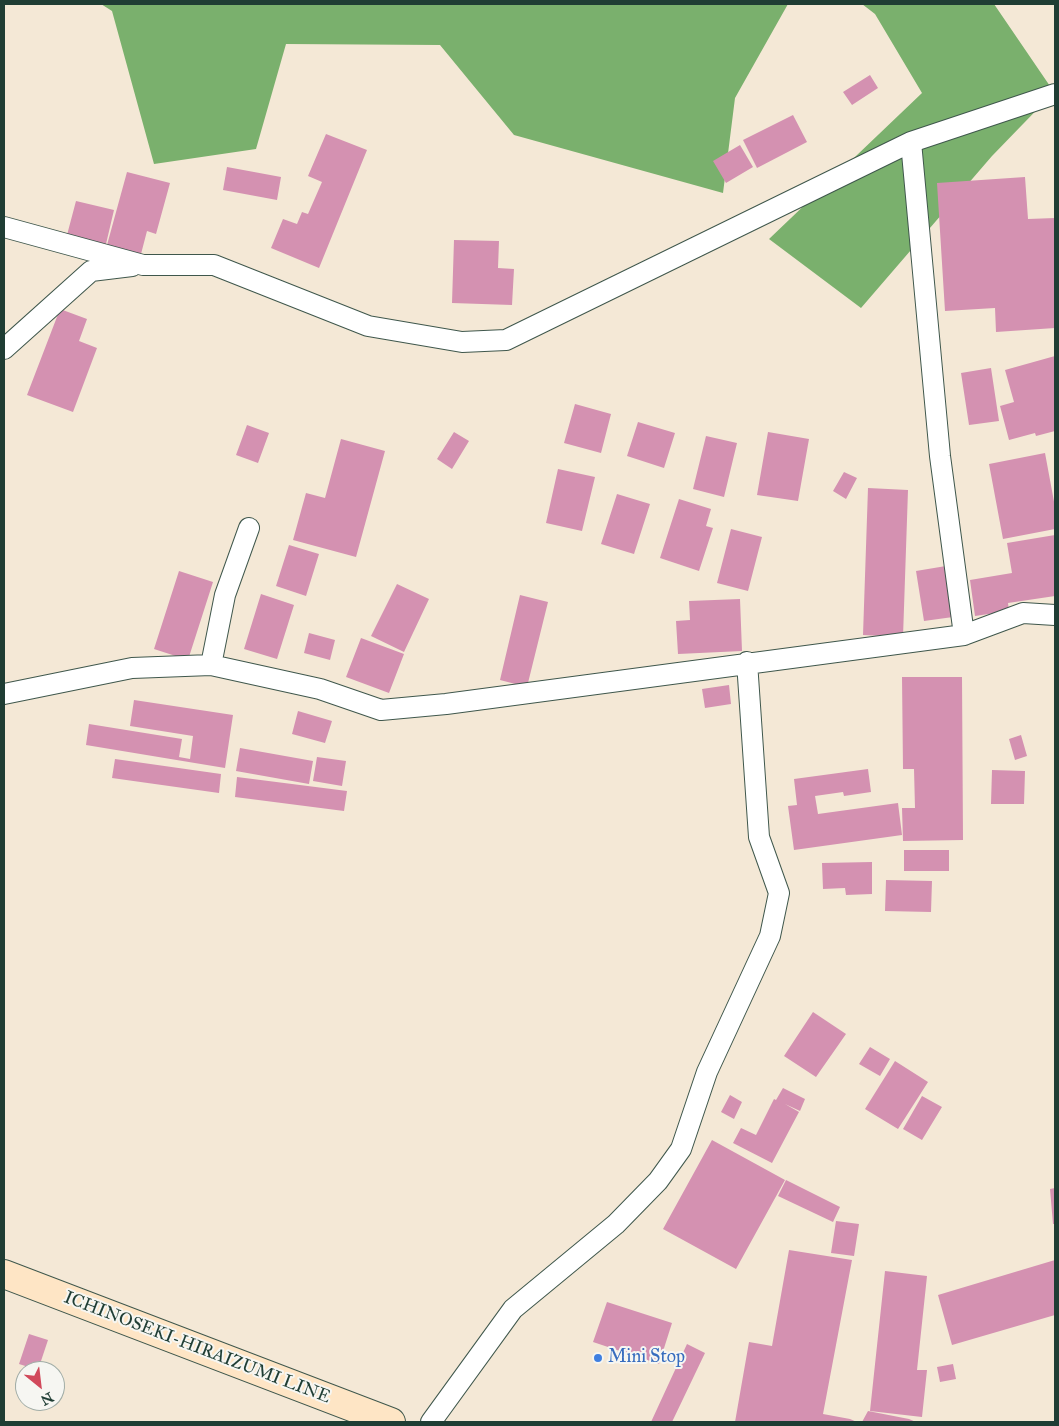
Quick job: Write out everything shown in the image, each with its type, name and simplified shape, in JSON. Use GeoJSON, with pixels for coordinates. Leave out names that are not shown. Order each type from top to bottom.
{"type":"FeatureCollection","features":[{"type":"Feature","properties":{"kind":"main road","name":"ICHINOSEKI-HIRAIZUMI LINE"},"geometry":{"type":"LineString","coordinates":[[4,1274],[391,1422]]}},
{"type":"Feature","properties":{"kind":"street"},"geometry":{"type":"LineString","coordinates":[[4,349],[91,271],[144,265],[214,265],[368,326],[462,342],[506,340],[911,142],[1055,94]]}},
{"type":"Feature","properties":{"kind":"street"},"geometry":{"type":"LineString","coordinates":[[911,142],[939,447],[964,634]]}},
{"type":"Feature","properties":{"kind":"street"},"geometry":{"type":"LineString","coordinates":[[4,227],[144,265]]}},
{"type":"Feature","properties":{"kind":"street"},"geometry":{"type":"LineString","coordinates":[[211,665],[225,595],[249,528]]}},
{"type":"Feature","properties":{"kind":"street"},"geometry":{"type":"LineString","coordinates":[[4,694],[132,668],[211,665],[320,689],[381,710],[446,704],[964,634],[1023,613],[1055,615]]}},
{"type":"Feature","properties":{"kind":"street"},"geometry":{"type":"LineString","coordinates":[[431,1422],[513,1308],[616,1224],[658,1182],[681,1149],[707,1072],[770,936],[779,893],[759,838],[747,662]]}},
{"type":"Feature","properties":{"kind":"green space"},"geometry":{"type":"Polygon","coordinates":[[[101,4],[788,4],[735,98],[723,193],[514,135],[440,45],[286,44],[256,149],[154,164],[112,11],[101,4]]]}},
{"type":"Feature","properties":{"kind":"green space"},"geometry":{"type":"Polygon","coordinates":[[[862,4],[994,4],[1054,92],[992,156],[861,308],[769,239],[922,93],[875,14],[862,4]]]}},
{"type":"Feature","properties":{"kind":"building"},"geometry":{"type":"Polygon","coordinates":[[[870,75],[878,88],[852,105],[843,92],[870,75]]]}},
{"type":"Feature","properties":{"kind":"building"},"geometry":{"type":"Polygon","coordinates":[[[793,115],[807,142],[757,168],[743,140],[793,115]]]}},
{"type":"Feature","properties":{"kind":"building"},"geometry":{"type":"Polygon","coordinates":[[[326,134],[367,150],[319,268],[271,248],[283,219],[297,224],[302,212],[308,214],[322,182],[308,176],[326,134]]]}},
{"type":"Feature","properties":{"kind":"building"},"geometry":{"type":"Polygon","coordinates":[[[740,145],[753,167],[726,183],[713,161],[740,145]]]}},
{"type":"Feature","properties":{"kind":"building"},"geometry":{"type":"Polygon","coordinates":[[[227,167],[281,177],[277,200],[223,190],[227,167]]]}},
{"type":"Feature","properties":{"kind":"building"},"geometry":{"type":"Polygon","coordinates":[[[127,172],[170,183],[156,234],[147,231],[141,254],[107,245],[127,172]]]}},
{"type":"Feature","properties":{"kind":"building"},"geometry":{"type":"Polygon","coordinates":[[[1025,177],[1028,219],[1055,218],[1055,328],[996,332],[995,308],[945,311],[937,183],[1025,177]]]}},
{"type":"Feature","properties":{"kind":"building"},"geometry":{"type":"Polygon","coordinates":[[[76,201],[114,210],[106,244],[67,235],[76,201]]]}},
{"type":"Feature","properties":{"kind":"building"},"geometry":{"type":"Polygon","coordinates":[[[454,240],[499,241],[498,268],[514,269],[512,305],[452,303],[454,240]]]}},
{"type":"Feature","properties":{"kind":"building"},"geometry":{"type":"Polygon","coordinates":[[[60,309],[87,319],[79,341],[97,348],[73,412],[27,395],[60,309]]]}},
{"type":"Feature","properties":{"kind":"building"},"geometry":{"type":"Polygon","coordinates":[[[1055,356],[1055,431],[1036,436],[1035,433],[1009,440],[1000,406],[1014,402],[1005,370],[1055,356]]]}},
{"type":"Feature","properties":{"kind":"building"},"geometry":{"type":"Polygon","coordinates":[[[991,368],[999,421],[969,425],[961,373],[991,368]]]}},
{"type":"Feature","properties":{"kind":"building"},"geometry":{"type":"Polygon","coordinates":[[[575,404],[611,414],[601,453],[564,443],[575,404]]]}},
{"type":"Feature","properties":{"kind":"building"},"geometry":{"type":"Polygon","coordinates":[[[638,422],[675,433],[664,468],[627,456],[638,422]]]}},
{"type":"Feature","properties":{"kind":"building"},"geometry":{"type":"Polygon","coordinates":[[[247,425],[269,433],[258,463],[236,455],[247,425]]]}},
{"type":"Feature","properties":{"kind":"building"},"geometry":{"type":"Polygon","coordinates":[[[454,432],[469,441],[452,469],[437,459],[454,432]]]}},
{"type":"Feature","properties":{"kind":"building"},"geometry":{"type":"Polygon","coordinates":[[[768,432],[809,439],[798,501],[757,495],[768,432]]]}},
{"type":"Feature","properties":{"kind":"building"},"geometry":{"type":"Polygon","coordinates":[[[706,436],[737,443],[724,497],[693,489],[706,436]]]}},
{"type":"Feature","properties":{"kind":"building"},"geometry":{"type":"Polygon","coordinates":[[[341,439],[385,451],[356,557],[293,540],[306,493],[325,498],[341,439]]]}},
{"type":"Feature","properties":{"kind":"building"},"geometry":{"type":"Polygon","coordinates":[[[1045,453],[1055,507],[1055,529],[1003,539],[989,464],[1045,453]]]}},
{"type":"Feature","properties":{"kind":"building"},"geometry":{"type":"Polygon","coordinates":[[[558,469],[595,477],[582,531],[546,523],[558,469]]]}},
{"type":"Feature","properties":{"kind":"building"},"geometry":{"type":"Polygon","coordinates":[[[844,472],[857,478],[846,499],[833,491],[844,472]]]}},
{"type":"Feature","properties":{"kind":"building"},"geometry":{"type":"Polygon","coordinates":[[[868,488],[908,490],[903,637],[863,635],[868,488]]]}},
{"type":"Feature","properties":{"kind":"building"},"geometry":{"type":"Polygon","coordinates":[[[617,494],[650,504],[634,554],[601,544],[617,494]]]}},
{"type":"Feature","properties":{"kind":"building"},"geometry":{"type":"Polygon","coordinates":[[[679,499],[711,509],[706,526],[713,528],[699,571],[660,558],[679,499]]]}},
{"type":"Feature","properties":{"kind":"building"},"geometry":{"type":"Polygon","coordinates":[[[731,529],[762,537],[748,591],[717,583],[731,529]]]}},
{"type":"Feature","properties":{"kind":"building"},"geometry":{"type":"Polygon","coordinates":[[[1055,535],[1055,596],[1008,603],[1009,611],[975,616],[970,580],[1012,573],[1007,543],[1055,535]]]}},
{"type":"Feature","properties":{"kind":"building"},"geometry":{"type":"Polygon","coordinates":[[[289,545],[319,554],[306,596],[276,586],[289,545]]]}},
{"type":"Feature","properties":{"kind":"building"},"geometry":{"type":"Polygon","coordinates":[[[946,566],[953,617],[924,621],[916,571],[946,566]]]}},
{"type":"Feature","properties":{"kind":"building"},"geometry":{"type":"Polygon","coordinates":[[[179,571],[213,582],[188,660],[154,649],[179,571]]]}},
{"type":"Feature","properties":{"kind":"building"},"geometry":{"type":"Polygon","coordinates":[[[397,584],[429,599],[404,652],[371,636],[397,584]]]}},
{"type":"Feature","properties":{"kind":"building"},"geometry":{"type":"Polygon","coordinates":[[[261,594],[294,605],[277,659],[244,649],[261,594]]]}},
{"type":"Feature","properties":{"kind":"building"},"geometry":{"type":"Polygon","coordinates":[[[520,595],[548,602],[527,687],[500,680],[520,595]]]}},
{"type":"Feature","properties":{"kind":"building"},"geometry":{"type":"Polygon","coordinates":[[[740,599],[742,651],[678,654],[676,621],[690,620],[689,601],[740,599]]]}},
{"type":"Feature","properties":{"kind":"building"},"geometry":{"type":"Polygon","coordinates":[[[309,633],[335,640],[330,660],[304,653],[309,633]]]}},
{"type":"Feature","properties":{"kind":"building"},"geometry":{"type":"Polygon","coordinates":[[[361,638],[404,654],[389,693],[346,677],[361,638]]]}},
{"type":"Feature","properties":{"kind":"building"},"geometry":{"type":"Polygon","coordinates":[[[902,677],[962,677],[963,840],[903,841],[902,808],[915,808],[914,769],[903,769],[902,677]]]}},
{"type":"Feature","properties":{"kind":"building"},"geometry":{"type":"Polygon","coordinates":[[[729,685],[731,704],[705,708],[702,689],[729,685]]]}},
{"type":"Feature","properties":{"kind":"building"},"geometry":{"type":"Polygon","coordinates":[[[134,700],[233,715],[225,768],[86,745],[89,724],[182,739],[179,757],[190,759],[193,736],[130,726],[134,700]]]}},
{"type":"Feature","properties":{"kind":"building"},"geometry":{"type":"Polygon","coordinates":[[[298,711],[332,721],[325,743],[292,734],[298,711]]]}},
{"type":"Feature","properties":{"kind":"building"},"geometry":{"type":"Polygon","coordinates":[[[1021,735],[1027,756],[1015,760],[1009,739],[1021,735]]]}},
{"type":"Feature","properties":{"kind":"building"},"geometry":{"type":"Polygon","coordinates":[[[240,748],[313,761],[309,784],[236,771],[240,748]]]}},
{"type":"Feature","properties":{"kind":"building"},"geometry":{"type":"Polygon","coordinates":[[[317,757],[346,761],[342,786],[313,781],[317,757]]]}},
{"type":"Feature","properties":{"kind":"building"},"geometry":{"type":"Polygon","coordinates":[[[115,759],[221,774],[219,793],[112,778],[115,759]]]}},
{"type":"Feature","properties":{"kind":"building"},"geometry":{"type":"Polygon","coordinates":[[[868,769],[871,792],[844,796],[843,792],[815,796],[818,814],[898,803],[902,835],[794,850],[788,806],[797,805],[794,779],[868,769]]]}},
{"type":"Feature","properties":{"kind":"building"},"geometry":{"type":"Polygon","coordinates":[[[992,770],[1025,771],[1024,804],[991,804],[992,770]]]}},
{"type":"Feature","properties":{"kind":"building"},"geometry":{"type":"Polygon","coordinates":[[[237,777],[347,791],[344,811],[235,797],[237,777]]]}},
{"type":"Feature","properties":{"kind":"building"},"geometry":{"type":"Polygon","coordinates":[[[904,850],[949,850],[949,871],[904,871],[904,850]]]}},
{"type":"Feature","properties":{"kind":"building"},"geometry":{"type":"Polygon","coordinates":[[[872,862],[872,894],[846,895],[845,888],[823,889],[822,863],[872,862]]]}},
{"type":"Feature","properties":{"kind":"building"},"geometry":{"type":"Polygon","coordinates":[[[886,880],[932,881],[931,912],[885,911],[886,880]]]}},
{"type":"Feature","properties":{"kind":"building"},"geometry":{"type":"Polygon","coordinates":[[[813,1012],[846,1034],[816,1077],[784,1056],[813,1012]]]}},
{"type":"Feature","properties":{"kind":"building"},"geometry":{"type":"Polygon","coordinates":[[[870,1047],[890,1059],[880,1076],[859,1064],[870,1047]]]}},
{"type":"Feature","properties":{"kind":"building"},"geometry":{"type":"Polygon","coordinates":[[[895,1061],[928,1082],[898,1129],[865,1109],[895,1061]]]}},
{"type":"Feature","properties":{"kind":"building"},"geometry":{"type":"Polygon","coordinates":[[[783,1088],[805,1099],[800,1111],[785,1104],[799,1112],[772,1163],[733,1143],[741,1128],[756,1135],[774,1099],[776,1100],[783,1088]]]}},
{"type":"Feature","properties":{"kind":"building"},"geometry":{"type":"Polygon","coordinates":[[[730,1095],[742,1102],[734,1119],[721,1112],[730,1095]]]}},
{"type":"Feature","properties":{"kind":"building"},"geometry":{"type":"Polygon","coordinates":[[[922,1096],[942,1107],[922,1140],[903,1129],[922,1096]]]}},
{"type":"Feature","properties":{"kind":"building"},"geometry":{"type":"Polygon","coordinates":[[[712,1140],[785,1180],[736,1269],[663,1229],[712,1140]]]}},
{"type":"Feature","properties":{"kind":"building"},"geometry":{"type":"Polygon","coordinates":[[[786,1180],[840,1207],[833,1222],[778,1196],[786,1180]]]}},
{"type":"Feature","properties":{"kind":"building"},"geometry":{"type":"Polygon","coordinates":[[[1055,1188],[1055,1224],[1053,1224],[1050,1189],[1055,1188]]]}},
{"type":"Feature","properties":{"kind":"building"},"geometry":{"type":"Polygon","coordinates":[[[836,1221],[859,1224],[854,1256],[831,1253],[836,1221]]]}},
{"type":"Feature","properties":{"kind":"building"},"geometry":{"type":"Polygon","coordinates":[[[789,1250],[852,1260],[823,1414],[857,1422],[735,1422],[749,1342],[772,1346],[789,1250]]]}},
{"type":"Feature","properties":{"kind":"building"},"geometry":{"type":"Polygon","coordinates":[[[1055,1260],[1055,1315],[952,1345],[938,1295],[1055,1260]]]}},
{"type":"Feature","properties":{"kind":"building"},"geometry":{"type":"Polygon","coordinates":[[[885,1271],[927,1276],[917,1370],[927,1370],[922,1417],[870,1411],[885,1271]]]}},
{"type":"Feature","properties":{"kind":"building"},"geometry":{"type":"Polygon","coordinates":[[[607,1302],[672,1323],[659,1364],[593,1342],[607,1302]]]}},
{"type":"Feature","properties":{"kind":"building"},"geometry":{"type":"Polygon","coordinates":[[[29,1334],[48,1340],[41,1361],[20,1361],[29,1334]]]}},
{"type":"Feature","properties":{"kind":"building"},"geometry":{"type":"Polygon","coordinates":[[[687,1344],[705,1353],[672,1422],[651,1422],[687,1344]]]}},
{"type":"Feature","properties":{"kind":"building"},"geometry":{"type":"Polygon","coordinates":[[[953,1364],[956,1379],[940,1382],[937,1367],[953,1364]]]}},
{"type":"Feature","properties":{"kind":"building"},"geometry":{"type":"Polygon","coordinates":[[[868,1411],[909,1419],[916,1422],[862,1422],[868,1411]]]}},
{"type":"Feature","properties":{"kind":"place","name":"Mini Stop"},"geometry":{"type":"Point","coordinates":[598,1358]}}]}
